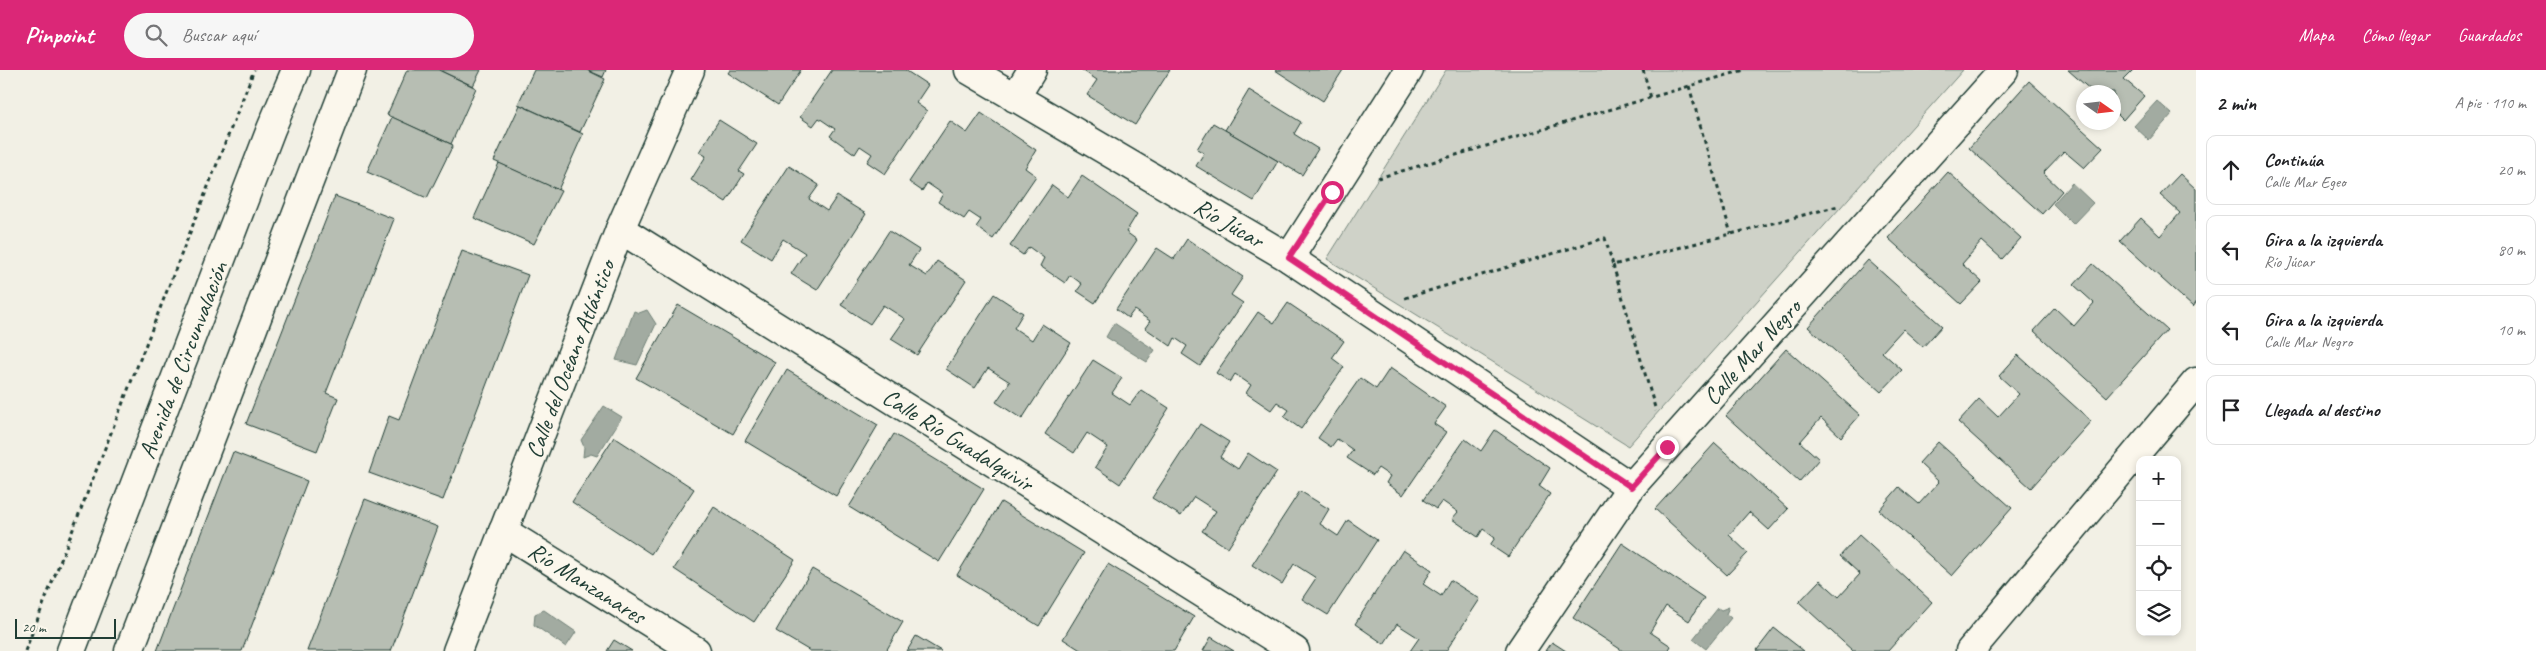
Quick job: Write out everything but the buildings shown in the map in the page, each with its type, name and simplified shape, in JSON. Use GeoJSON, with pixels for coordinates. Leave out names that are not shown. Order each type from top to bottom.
{"type":"FeatureCollection","features":[{"type":"Feature","properties":{"kind":"street","name":"Avenida de Circunvalación"},"geometry":{"type":"LineString","coordinates":[[71,651],[271,129],[296,70]]}},
{"type":"Feature","properties":{"kind":"street"},"geometry":{"type":"LineString","coordinates":[[130,651],[288,231],[352,70]]}},
{"type":"Feature","properties":{"kind":"street","name":"Calle del Océano Atlántico"},"geometry":{"type":"LineString","coordinates":[[457,651],[620,229],[690,70]]}},
{"type":"Feature","properties":{"kind":"street","name":"Río Júcar"},"geometry":{"type":"LineString","coordinates":[[969,70],[1289,258],[1631,487]]}},
{"type":"Feature","properties":{"kind":"street"},"geometry":{"type":"LineString","coordinates":[[1015,98],[1032,70]]}},
{"type":"Feature","properties":{"kind":"street"},"geometry":{"type":"LineString","coordinates":[[1289,258],[1410,70]]}},
{"type":"Feature","properties":{"kind":"street","name":"Calle Mar Negro"},"geometry":{"type":"LineString","coordinates":[[1520,651],[1631,487],[2004,70]]}},
{"type":"Feature","properties":{"kind":"street","name":"Calle Río Guadalquivir"},"geometry":{"type":"LineString","coordinates":[[620,229],[1295,651]]}},
{"type":"Feature","properties":{"kind":"street"},"geometry":{"type":"LineString","coordinates":[[1970,651],[2196,382]]}},
{"type":"Feature","properties":{"kind":"street","name":"Río Manzanares"},"geometry":{"type":"LineString","coordinates":[[503,531],[696,651]]}},
{"type":"Feature","properties":{"kind":"path"},"geometry":{"type":"LineString","coordinates":[[25,651],[254,70]]}},
{"type":"Feature","properties":{"kind":"path"},"geometry":{"type":"LineString","coordinates":[[1643,70],[1651,98]]}},
{"type":"Feature","properties":{"kind":"path"},"geometry":{"type":"LineString","coordinates":[[1332,192],[1744,70]]}},
{"type":"Feature","properties":{"kind":"path"},"geometry":{"type":"LineString","coordinates":[[1689,86],[1731,234]]}},
{"type":"Feature","properties":{"kind":"path"},"geometry":{"type":"LineString","coordinates":[[1613,266],[1841,205]]}},
{"type":"Feature","properties":{"kind":"path"},"geometry":{"type":"LineString","coordinates":[[1366,310],[1605,238],[1667,447]]}},
{"type":"Feature","properties":{"kind":"shaded area"},"geometry":{"type":"Polygon","coordinates":[[[1446,70],[1963,70],[1628,446],[1327,259],[1446,70]]]}},
{"type":"Feature","properties":{"kind":"shaded area"},"geometry":{"type":"Polygon","coordinates":[[[2157,101],[2172,114],[2149,140],[2134,126],[2157,101]]]}},
{"type":"Feature","properties":{"kind":"shaded area"},"geometry":{"type":"Polygon","coordinates":[[[2072,183],[2093,203],[2073,224],[2053,204],[2072,183]]]}},
{"type":"Feature","properties":{"kind":"shaded area"},"geometry":{"type":"Polygon","coordinates":[[[647,310],[656,324],[637,365],[616,360],[634,311],[639,313],[647,310]]]}},
{"type":"Feature","properties":{"kind":"shaded area"},"geometry":{"type":"Polygon","coordinates":[[[1114,323],[1155,350],[1147,362],[1106,337],[1114,323]]]}},
{"type":"Feature","properties":{"kind":"shaded area"},"geometry":{"type":"Polygon","coordinates":[[[604,406],[622,417],[597,456],[591,454],[583,457],[584,447],[581,440],[604,406]]]}},
{"type":"Feature","properties":{"kind":"shaded area"},"geometry":{"type":"Polygon","coordinates":[[[1729,607],[1726,614],[1731,618],[1706,649],[1693,639],[1718,608],[1721,610],[1729,607]]]}},
{"type":"Feature","properties":{"kind":"shaded area"},"geometry":{"type":"Polygon","coordinates":[[[544,610],[576,632],[566,647],[534,625],[535,614],[544,610]]]}},
{"type":"Feature","properties":{"kind":"route"},"geometry":{"type":"LineString","coordinates":[[1332,192],[1289,258],[1631,487],[1667,447]]}}]}
